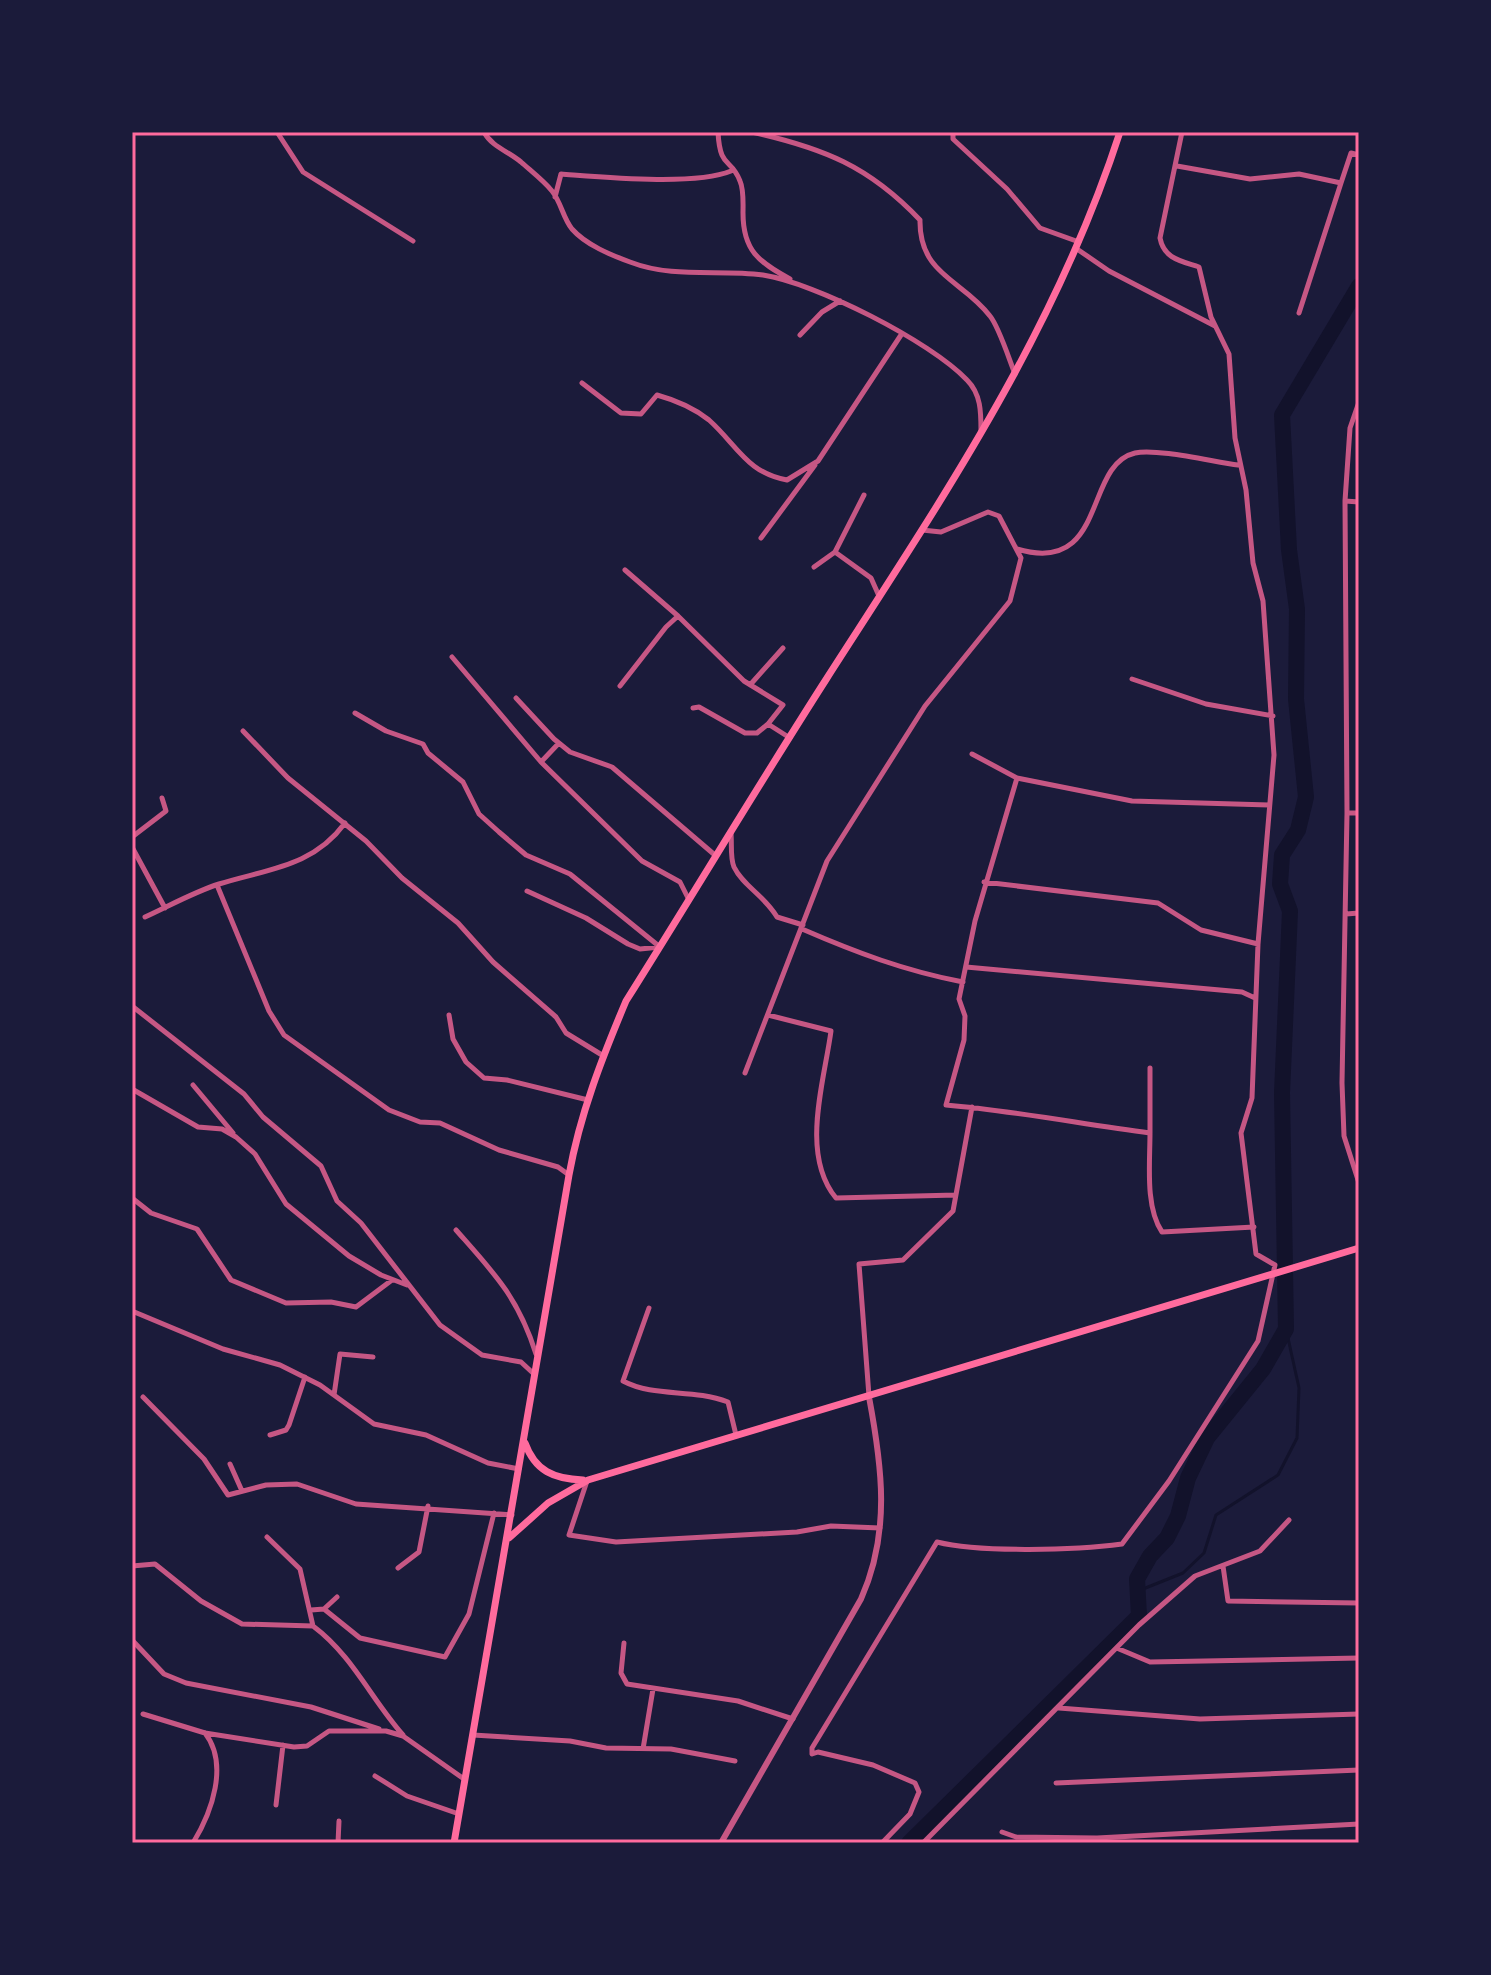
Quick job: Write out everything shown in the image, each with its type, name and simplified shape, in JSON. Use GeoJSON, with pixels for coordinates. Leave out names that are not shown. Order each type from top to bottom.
{"type":"FeatureCollection","features":[{"type":"Feature","properties":{"kind":"main road"},"geometry":{"type":"LineString","coordinates":[[454,1843],[513,1515],[569,1175],[602,1055],[626,1001],[982,436],[1016,375],[1079,246],[1120,132]]}},
{"type":"Feature","properties":{"kind":"main road"},"geometry":{"type":"LineString","coordinates":[[509,1538],[548,1503],[588,1480],[1359,1248]]}},
{"type":"Feature","properties":{"kind":"main road"},"geometry":{"type":"LineString","coordinates":[[525,1441],[530,1456],[547,1473],[588,1480]]}},
{"type":"Feature","properties":{"kind":"street"},"geometry":{"type":"LineString","coordinates":[[277,132],[303,172],[413,241]]}},
{"type":"Feature","properties":{"kind":"street"},"geometry":{"type":"LineString","coordinates":[[484,132],[488,140],[520,161],[555,197],[572,229],[598,248],[631,263],[670,273],[759,275],[795,282]]}},
{"type":"Feature","properties":{"kind":"street"},"geometry":{"type":"LineString","coordinates":[[718,132],[719,156],[740,180],[743,235],[749,250],[761,263],[795,282],[841,301],[901,335],[968,380],[980,400],[982,436]]}},
{"type":"Feature","properties":{"kind":"street"},"geometry":{"type":"LineString","coordinates":[[752,132],[836,155],[892,191],[920,220],[919,244],[941,273],[991,316],[1016,375]]}},
{"type":"Feature","properties":{"kind":"street"},"geometry":{"type":"LineString","coordinates":[[953,132],[953,139],[1007,189],[1040,228],[1079,246],[1109,271],[1215,326]]}},
{"type":"Feature","properties":{"kind":"street"},"geometry":{"type":"LineString","coordinates":[[882,1843],[913,1810],[919,1792],[915,1783],[873,1765],[818,1752],[812,1754],[818,1736],[937,1542],[983,1547],[1093,1548],[1122,1544],[1169,1481],[1258,1341],[1275,1265],[1256,1254],[1241,1133],[1252,1098],[1258,944],[1274,755],[1273,716],[1263,601],[1253,563],[1246,490],[1238,465],[1229,354],[1215,326],[1199,267],[1170,257],[1162,249],[1160,238],[1182,132]]}},
{"type":"Feature","properties":{"kind":"street"},"geometry":{"type":"LineString","coordinates":[[1299,313],[1351,153],[1359,155]]}},
{"type":"Feature","properties":{"kind":"street"},"geometry":{"type":"LineString","coordinates":[[1177,166],[1250,179],[1299,174],[1341,183]]}},
{"type":"Feature","properties":{"kind":"street"},"geometry":{"type":"LineString","coordinates":[[555,197],[561,174],[682,179],[715,178],[731,171]]}},
{"type":"Feature","properties":{"kind":"street"},"geometry":{"type":"LineString","coordinates":[[800,335],[822,312],[841,301]]}},
{"type":"Feature","properties":{"kind":"street"},"geometry":{"type":"LineString","coordinates":[[761,538],[818,461],[901,335]]}},
{"type":"Feature","properties":{"kind":"street"},"geometry":{"type":"LineString","coordinates":[[582,383],[621,413],[641,414],[657,395],[684,404],[714,425],[751,467],[772,477],[787,480],[818,461]]}},
{"type":"Feature","properties":{"kind":"street"},"geometry":{"type":"LineString","coordinates":[[1359,402],[1350,428],[1345,501],[1347,813],[1342,1083],[1344,1136],[1359,1183]]}},
{"type":"Feature","properties":{"kind":"street"},"geometry":{"type":"LineString","coordinates":[[1016,549],[1038,555],[1054,552],[1084,532],[1109,472],[1132,453],[1149,452],[1238,465]]}},
{"type":"Feature","properties":{"kind":"street"},"geometry":{"type":"LineString","coordinates":[[814,567],[835,552],[864,495]]}},
{"type":"Feature","properties":{"kind":"street"},"geometry":{"type":"LineString","coordinates":[[1345,501],[1359,502]]}},
{"type":"Feature","properties":{"kind":"street"},"geometry":{"type":"LineString","coordinates":[[745,1073],[827,861],[925,706],[1010,601],[1021,558],[999,516],[988,512],[941,532],[922,530]]}},
{"type":"Feature","properties":{"kind":"street"},"geometry":{"type":"LineString","coordinates":[[835,552],[871,578],[879,596]]}},
{"type":"Feature","properties":{"kind":"street"},"geometry":{"type":"LineString","coordinates":[[625,570],[750,685],[783,705],[757,733],[745,733],[699,707],[693,708]]}},
{"type":"Feature","properties":{"kind":"street"},"geometry":{"type":"LineString","coordinates":[[620,686],[678,616]]}},
{"type":"Feature","properties":{"kind":"street"},"geometry":{"type":"LineString","coordinates":[[750,685],[783,648]]}},
{"type":"Feature","properties":{"kind":"street"},"geometry":{"type":"LineString","coordinates":[[452,657],[541,762],[642,861],[680,882],[689,901]]}},
{"type":"Feature","properties":{"kind":"street"},"geometry":{"type":"LineString","coordinates":[[1132,679],[1206,704],[1273,716]]}},
{"type":"Feature","properties":{"kind":"street"},"geometry":{"type":"LineString","coordinates":[[516,698],[559,743],[583,757],[612,767],[717,857]]}},
{"type":"Feature","properties":{"kind":"street"},"geometry":{"type":"LineString","coordinates":[[355,713],[386,731],[423,744],[428,753],[463,782],[479,814],[499,832],[526,855],[570,874],[660,947]]}},
{"type":"Feature","properties":{"kind":"street"},"geometry":{"type":"LineString","coordinates":[[768,724],[790,738]]}},
{"type":"Feature","properties":{"kind":"street"},"geometry":{"type":"LineString","coordinates":[[243,731],[288,778],[345,823],[402,878],[458,923],[493,962],[556,1017],[566,1033],[602,1055]]}},
{"type":"Feature","properties":{"kind":"street"},"geometry":{"type":"LineString","coordinates":[[541,762],[559,743]]}},
{"type":"Feature","properties":{"kind":"street"},"geometry":{"type":"LineString","coordinates":[[972,754],[1017,778],[1132,801],[1269,805]]}},
{"type":"Feature","properties":{"kind":"street"},"geometry":{"type":"LineString","coordinates":[[1017,778],[984,882],[959,999],[965,1016],[964,1040],[946,1105],[1019,1111],[1041,1118],[1150,1133]]}},
{"type":"Feature","properties":{"kind":"street"},"geometry":{"type":"LineString","coordinates":[[132,837],[166,811],[162,798]]}},
{"type":"Feature","properties":{"kind":"street"},"geometry":{"type":"LineString","coordinates":[[1347,813],[1359,813]]}},
{"type":"Feature","properties":{"kind":"street"},"geometry":{"type":"LineString","coordinates":[[145,917],[217,885],[295,864],[312,856],[345,823]]}},
{"type":"Feature","properties":{"kind":"street"},"geometry":{"type":"LineString","coordinates":[[731,833],[733,865],[766,899],[777,917],[872,960],[911,972],[963,982]]}},
{"type":"Feature","properties":{"kind":"street"},"geometry":{"type":"LineString","coordinates":[[132,847],[165,908]]}},
{"type":"Feature","properties":{"kind":"street"},"geometry":{"type":"LineString","coordinates":[[984,882],[1158,903],[1201,930],[1258,944]]}},
{"type":"Feature","properties":{"kind":"street"},"geometry":{"type":"LineString","coordinates":[[217,885],[269,1011],[284,1035],[389,1110],[420,1122],[440,1123],[488,1146],[558,1167],[569,1175]]}},
{"type":"Feature","properties":{"kind":"street"},"geometry":{"type":"LineString","coordinates":[[527,891],[586,918],[628,944],[640,949],[660,947]]}},
{"type":"Feature","properties":{"kind":"street"},"geometry":{"type":"LineString","coordinates":[[1346,914],[1359,913]]}},
{"type":"Feature","properties":{"kind":"street"},"geometry":{"type":"LineString","coordinates":[[966,967],[1242,992],[1255,998]]}},
{"type":"Feature","properties":{"kind":"street"},"geometry":{"type":"LineString","coordinates":[[132,1006],[244,1094],[263,1117],[321,1166],[337,1201],[361,1223],[440,1325],[482,1355],[521,1362],[535,1374]]}},
{"type":"Feature","properties":{"kind":"street"},"geometry":{"type":"LineString","coordinates":[[449,1015],[453,1039],[466,1062],[484,1078],[507,1080],[588,1100]]}},
{"type":"Feature","properties":{"kind":"street"},"geometry":{"type":"LineString","coordinates":[[768,1015],[831,1031],[816,1158],[824,1183],[836,1198],[956,1195]]}},
{"type":"Feature","properties":{"kind":"street"},"geometry":{"type":"LineString","coordinates":[[1150,1068],[1151,1192],[1157,1225],[1162,1232],[1254,1227]]}},
{"type":"Feature","properties":{"kind":"street"},"geometry":{"type":"LineString","coordinates":[[193,1085],[236,1137],[255,1154],[286,1204],[349,1256],[392,1280],[408,1285]]}},
{"type":"Feature","properties":{"kind":"street"},"geometry":{"type":"LineString","coordinates":[[132,1089],[198,1127],[222,1129],[236,1137]]}},
{"type":"Feature","properties":{"kind":"street"},"geometry":{"type":"LineString","coordinates":[[721,1843],[861,1599],[874,1565],[881,1528],[880,1464],[869,1397],[859,1264],[903,1260],[953,1211],[972,1107]]}},
{"type":"Feature","properties":{"kind":"street"},"geometry":{"type":"LineString","coordinates":[[132,1198],[151,1213],[197,1229],[231,1280],[286,1303],[331,1302],[356,1307],[392,1280]]}},
{"type":"Feature","properties":{"kind":"street"},"geometry":{"type":"LineString","coordinates":[[456,1230],[524,1314],[538,1358]]}},
{"type":"Feature","properties":{"kind":"street"},"geometry":{"type":"LineString","coordinates":[[649,1308],[623,1381],[642,1391],[704,1393],[728,1402],[736,1435]]}},
{"type":"Feature","properties":{"kind":"street"},"geometry":{"type":"LineString","coordinates":[[132,1311],[200,1341],[280,1365],[305,1377],[374,1424],[426,1435],[488,1463],[520,1470]]}},
{"type":"Feature","properties":{"kind":"street"},"geometry":{"type":"LineString","coordinates":[[334,1396],[340,1354],[373,1357]]}},
{"type":"Feature","properties":{"kind":"street"},"geometry":{"type":"LineString","coordinates":[[270,1435],[286,1430],[305,1377]]}},
{"type":"Feature","properties":{"kind":"street"},"geometry":{"type":"LineString","coordinates":[[143,1397],[204,1459],[228,1495],[266,1485],[297,1484],[356,1504],[428,1506],[513,1515]]}},
{"type":"Feature","properties":{"kind":"street"},"geometry":{"type":"LineString","coordinates":[[230,1464],[242,1491]]}},
{"type":"Feature","properties":{"kind":"street"},"geometry":{"type":"LineString","coordinates":[[588,1480],[569,1535],[616,1542],[797,1532],[831,1526],[881,1528]]}},
{"type":"Feature","properties":{"kind":"street"},"geometry":{"type":"LineString","coordinates":[[398,1568],[419,1552],[428,1506]]}},
{"type":"Feature","properties":{"kind":"street"},"geometry":{"type":"LineString","coordinates":[[324,1609],[368,1641],[445,1657],[469,1614],[494,1513]]}},
{"type":"Feature","properties":{"kind":"street"},"geometry":{"type":"LineString","coordinates":[[923,1843],[1119,1649],[1139,1625],[1195,1576],[1260,1551],[1289,1520]]}},
{"type":"Feature","properties":{"kind":"street"},"geometry":{"type":"LineString","coordinates":[[267,1537],[300,1569],[313,1626]]}},
{"type":"Feature","properties":{"kind":"street"},"geometry":{"type":"LineString","coordinates":[[132,1566],[155,1564],[201,1601],[242,1624],[313,1626],[354,1663],[377,1706],[403,1736],[432,1760],[465,1780]]}},
{"type":"Feature","properties":{"kind":"street"},"geometry":{"type":"LineString","coordinates":[[1223,1565],[1228,1601],[1359,1603]]}},
{"type":"Feature","properties":{"kind":"street"},"geometry":{"type":"LineString","coordinates":[[311,1610],[324,1609],[337,1597]]}},
{"type":"Feature","properties":{"kind":"street"},"geometry":{"type":"LineString","coordinates":[[132,1640],[164,1674],[186,1683],[311,1707],[403,1736]]}},
{"type":"Feature","properties":{"kind":"street"},"geometry":{"type":"LineString","coordinates":[[624,1643],[623,1680],[627,1684],[738,1701],[793,1719]]}},
{"type":"Feature","properties":{"kind":"street"},"geometry":{"type":"LineString","coordinates":[[1119,1649],[1150,1662],[1359,1658]]}},
{"type":"Feature","properties":{"kind":"street"},"geometry":{"type":"LineString","coordinates":[[643,1749],[653,1689]]}},
{"type":"Feature","properties":{"kind":"street"},"geometry":{"type":"LineString","coordinates":[[1059,1708],[1200,1719],[1359,1714]]}},
{"type":"Feature","properties":{"kind":"street"},"geometry":{"type":"LineString","coordinates":[[143,1714],[205,1733],[283,1745],[307,1746],[329,1731],[386,1731],[403,1736]]}},
{"type":"Feature","properties":{"kind":"street"},"geometry":{"type":"LineString","coordinates":[[193,1843],[208,1819],[218,1761],[216,1747],[205,1733]]}},
{"type":"Feature","properties":{"kind":"street"},"geometry":{"type":"LineString","coordinates":[[473,1735],[671,1749],[735,1761]]}},
{"type":"Feature","properties":{"kind":"street"},"geometry":{"type":"LineString","coordinates":[[276,1805],[283,1745]]}},
{"type":"Feature","properties":{"kind":"street"},"geometry":{"type":"LineString","coordinates":[[1056,1783],[1359,1770]]}},
{"type":"Feature","properties":{"kind":"street"},"geometry":{"type":"LineString","coordinates":[[375,1776],[407,1796],[459,1814]]}},
{"type":"Feature","properties":{"kind":"street"},"geometry":{"type":"LineString","coordinates":[[338,1843],[339,1821]]}},
{"type":"Feature","properties":{"kind":"street"},"geometry":{"type":"LineString","coordinates":[[1002,1832],[1016,1837],[1097,1838],[1359,1824]]}},
{"type":"Feature","properties":{"kind":"street"},"geometry":{"type":"LineString","coordinates":[[463,1843],[495,1843]]}},
{"type":"Feature","properties":{"kind":"waterway"},"geometry":{"type":"LineString","coordinates":[[909,1843],[1139,1616],[1137,1579],[1150,1556],[1167,1538],[1178,1516],[1188,1478],[1207,1438],[1263,1369],[1286,1329],[1282,1093],[1290,911],[1280,884],[1282,855],[1298,830],[1306,797],[1296,699],[1297,609],[1289,550],[1282,415],[1359,286]]}},
{"type":"Feature","properties":{"kind":"waterway"},"geometry":{"type":"LineString","coordinates":[[1138,1591],[1183,1573],[1204,1553],[1216,1515],[1278,1475],[1297,1438],[1299,1388],[1286,1329]]}}]}
